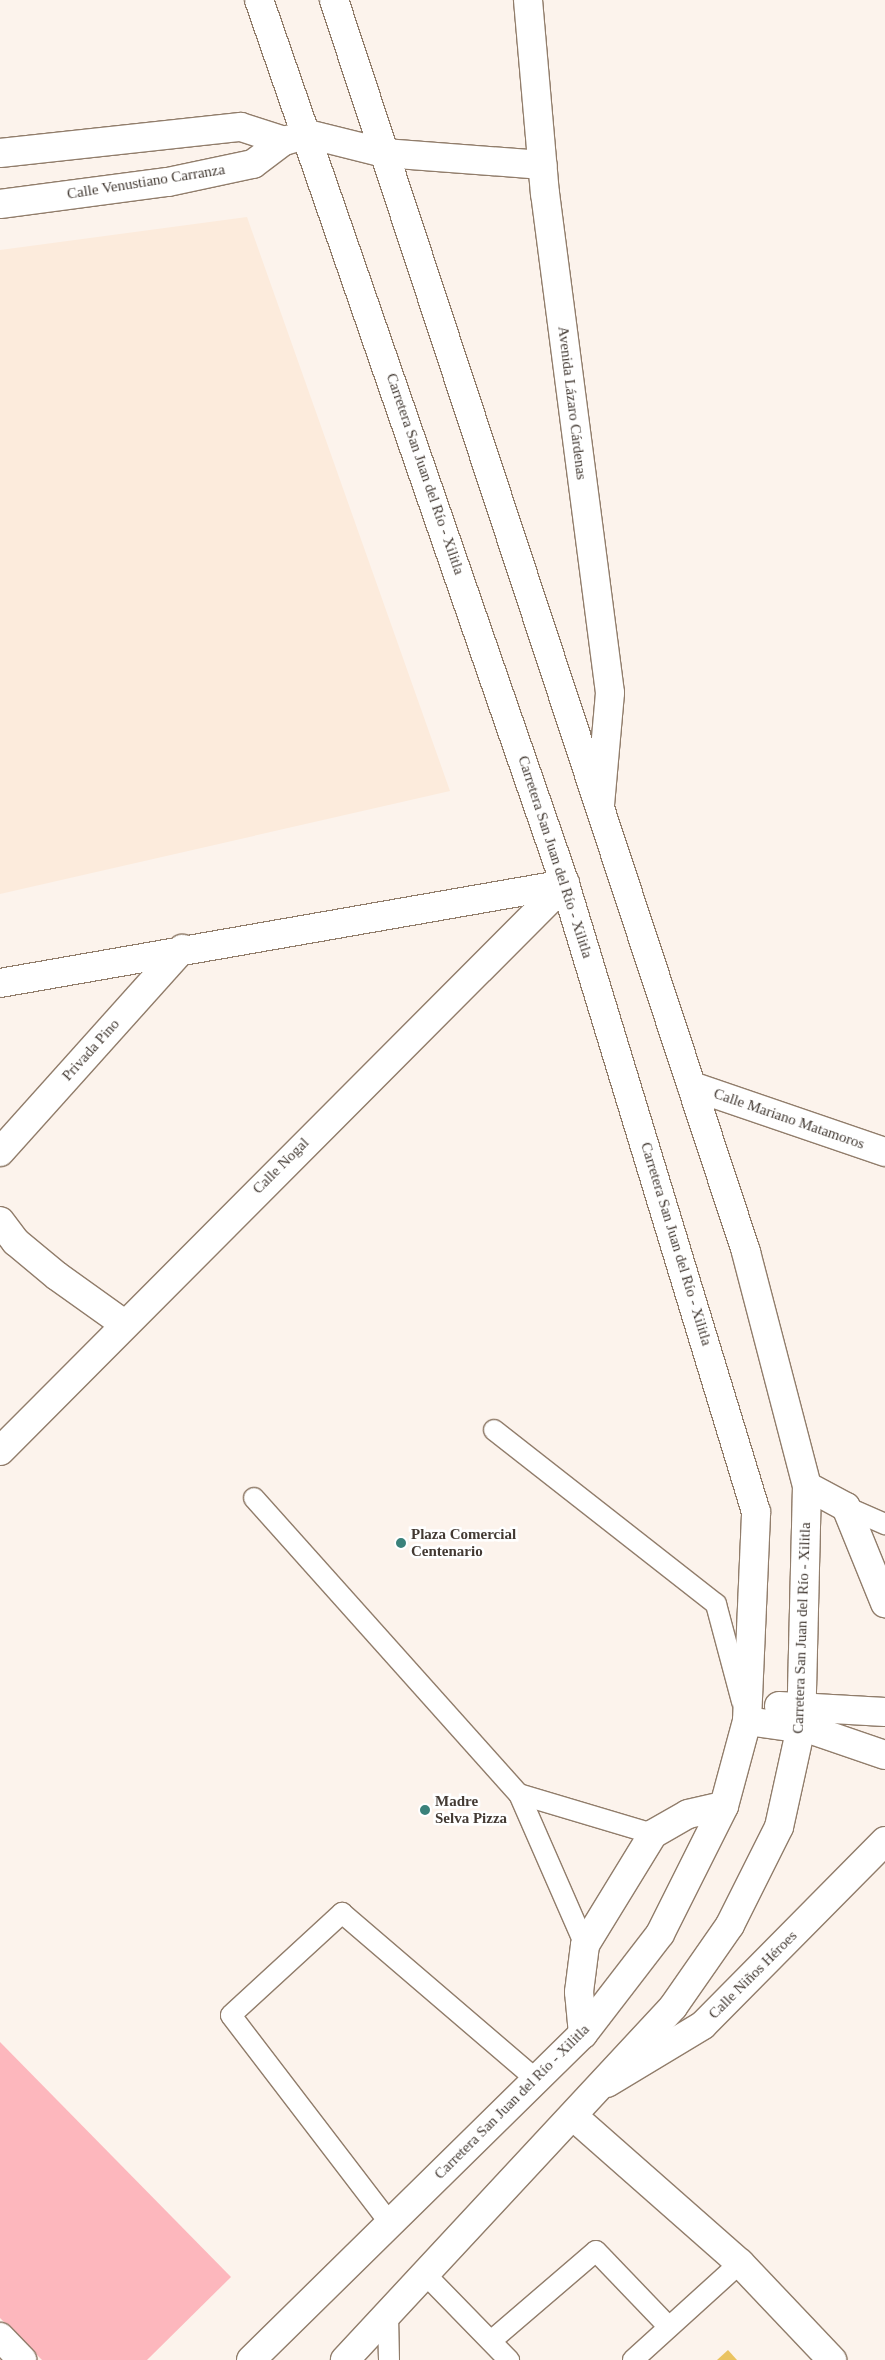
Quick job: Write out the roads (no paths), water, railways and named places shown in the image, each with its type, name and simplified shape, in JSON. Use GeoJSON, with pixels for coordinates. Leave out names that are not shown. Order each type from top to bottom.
{"type":"FeatureCollection","features":[{"type":"Feature","properties":{"kind":"main road","name":"Carretera San Juan del Río - Xilitla"},"geometry":{"type":"LineString","coordinates":[[251,2360],[582,2034],[660,1934],[724,1806],[747,1713],[756,1512],[565,884],[296,137],[259,0]]}},
{"type":"Feature","properties":{"kind":"main road","name":"Carretera San Juan del Río - Xilitla"},"geometry":{"type":"LineString","coordinates":[[334,0],[746,1252],[807,1486],[800,1718],[779,1827],[730,1925],[673,2007],[602,2086],[345,2360]]}},
{"type":"Feature","properties":{"kind":"main road","name":"Avenida Lázaro Cárdenas"},"geometry":{"type":"LineString","coordinates":[[528,0],[543,165],[610,693],[600,806]]}},
{"type":"Feature","properties":{"kind":"main road"},"geometry":{"type":"LineString","coordinates":[[0,154],[241,127],[384,153],[543,165]]}},
{"type":"Feature","properties":{"kind":"main road","name":"Calle Venustiano Carranza"},"geometry":{"type":"LineString","coordinates":[[0,204],[168,182],[253,164],[296,137]]}},
{"type":"Feature","properties":{"kind":"main road"},"geometry":{"type":"LineString","coordinates":[[0,983],[182,949],[565,884]]}},
{"type":"Feature","properties":{"kind":"main road","name":"Calle Nogal"},"geometry":{"type":"LineString","coordinates":[[0,1451],[123,1323],[565,884]]}},
{"type":"Feature","properties":{"kind":"main road","name":"Privada Pino"},"geometry":{"type":"LineString","coordinates":[[0,1152],[182,949]]}},
{"type":"Feature","properties":{"kind":"main road","name":"Calle Mariano Matamoros"},"geometry":{"type":"LineString","coordinates":[[692,1086],[885,1152]]}},
{"type":"Feature","properties":{"kind":"main road"},"geometry":{"type":"LineString","coordinates":[[0,1222],[16,1242],[57,1276],[123,1323]]}},
{"type":"Feature","properties":{"kind":"main road"},"geometry":{"type":"LineString","coordinates":[[807,1486],[846,1507],[885,1603]]}},
{"type":"Feature","properties":{"kind":"main road"},"geometry":{"type":"LineString","coordinates":[[747,1713],[800,1718],[885,1712]]}},
{"type":"Feature","properties":{"kind":"main road"},"geometry":{"type":"LineString","coordinates":[[800,1718],[885,1755]]}},
{"type":"Feature","properties":{"kind":"main road"},"geometry":{"type":"LineString","coordinates":[[582,2034],[579,1992],[585,1945],[653,1834],[688,1814],[724,1806]]}},
{"type":"Feature","properties":{"kind":"main road","name":"Calle Niños Héroes"},"geometry":{"type":"LineString","coordinates":[[602,2086],[704,2025],[885,1841]]}},
{"type":"Feature","properties":{"kind":"main road"},"geometry":{"type":"LineString","coordinates":[[573,2116],[740,2263],[832,2360]]}},
{"type":"Feature","properties":{"kind":"main road"},"geometry":{"type":"LineString","coordinates":[[0,2338],[22,2360]]}},
{"type":"Feature","properties":{"kind":"lane"},"geometry":{"type":"LineString","coordinates":[[494,1430],[716,1604],[747,1713]]}},
{"type":"Feature","properties":{"kind":"lane"},"geometry":{"type":"LineString","coordinates":[[254,1498],[520,1794],[585,1945]]}},
{"type":"Feature","properties":{"kind":"lane"},"geometry":{"type":"LineString","coordinates":[[846,1507],[885,1524]]}},
{"type":"Feature","properties":{"kind":"lane"},"geometry":{"type":"LineString","coordinates":[[520,1794],[653,1834]]}},
{"type":"Feature","properties":{"kind":"lane"},"geometry":{"type":"LineString","coordinates":[[390,2222],[231,2015],[342,1913],[537,2080]]}},
{"type":"Feature","properties":{"kind":"lane"},"geometry":{"type":"LineString","coordinates":[[491,2341],[596,2250],[669,2327]]}},
{"type":"Feature","properties":{"kind":"lane"},"geometry":{"type":"LineString","coordinates":[[633,2360],[740,2263]]}},
{"type":"Feature","properties":{"kind":"lane"},"geometry":{"type":"LineString","coordinates":[[426,2275],[509,2360]]}},
{"type":"Feature","properties":{"kind":"lane"},"geometry":{"type":"LineString","coordinates":[[388,2316],[389,2360]]}},
{"type":"Feature","properties":{"kind":"place","name":"Plaza Comercial Centenario"},"geometry":{"type":"Point","coordinates":[401,1543]}},
{"type":"Feature","properties":{"kind":"place","name":"Madre Selva Pizza"},"geometry":{"type":"Point","coordinates":[425,1810]}}]}
